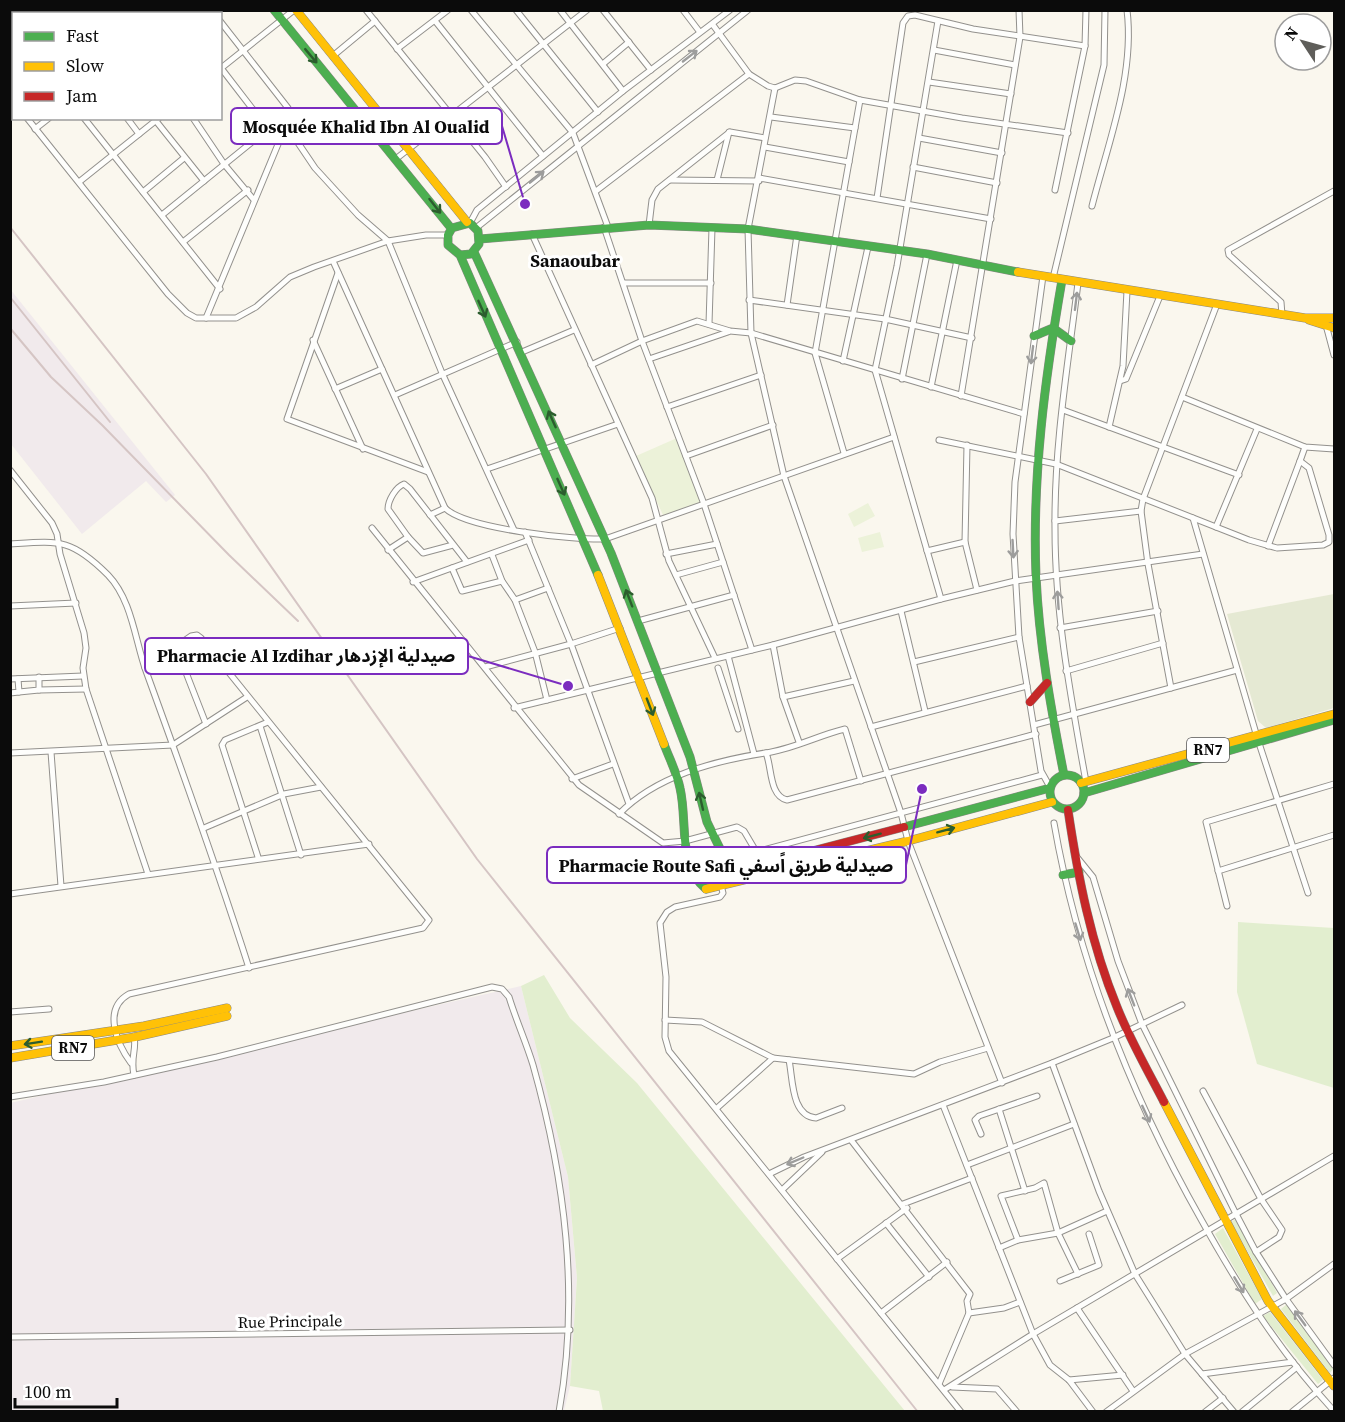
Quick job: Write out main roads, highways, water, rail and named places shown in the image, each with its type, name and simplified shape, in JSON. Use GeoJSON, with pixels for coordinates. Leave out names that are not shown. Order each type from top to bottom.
{"type":"FeatureCollection","features":[{"type":"Feature","properties":{"kind":"main road"},"geometry":{"type":"LineString","coordinates":[[274,10],[397,158],[449,231],[448,245],[460,255],[620,628],[676,776],[684,807],[685,841],[690,869],[697,883],[706,889],[1052,802]]}},
{"type":"Feature","properties":{"kind":"main road"},"geometry":{"type":"LineString","coordinates":[[295,10],[471,224],[480,239]]}},
{"type":"Feature","properties":{"kind":"main road"},"geometry":{"type":"LineString","coordinates":[[449,231],[458,223],[471,224]]}},
{"type":"Feature","properties":{"kind":"main road"},"geometry":{"type":"LineString","coordinates":[[480,239],[648,225],[748,229],[927,255],[1078,283],[1305,318],[1328,324],[1335,318]]}},
{"type":"Feature","properties":{"kind":"main road"},"geometry":{"type":"LineString","coordinates":[[474,252],[480,239]]}},
{"type":"Feature","properties":{"kind":"main road"},"geometry":{"type":"LineString","coordinates":[[460,255],[474,252]]}},
{"type":"Feature","properties":{"kind":"main road"},"geometry":{"type":"LineString","coordinates":[[474,252],[522,352],[605,539],[695,771],[705,816],[726,861],[736,872],[1050,788],[1057,778],[1064,775],[1074,776],[1084,783],[1084,793],[1079,804],[1068,810],[1052,802],[1050,788]]}},
{"type":"Feature","properties":{"kind":"main road"},"geometry":{"type":"LineString","coordinates":[[1057,279],[1038,460],[1036,578],[1047,683],[1064,775]]}},
{"type":"Feature","properties":{"kind":"main road"},"geometry":{"type":"LineString","coordinates":[[1034,336],[1053,328]]}},
{"type":"Feature","properties":{"kind":"main road"},"geometry":{"type":"LineString","coordinates":[[1053,328],[1071,342]]}},
{"type":"Feature","properties":{"kind":"main road"},"geometry":{"type":"LineString","coordinates":[[1030,702],[1047,683]]}},
{"type":"Feature","properties":{"kind":"main road","name":"RN7"},"geometry":{"type":"LineString","coordinates":[[1084,793],[1335,714]]}},
{"type":"Feature","properties":{"kind":"main road","name":"RN7"},"geometry":{"type":"LineString","coordinates":[[1084,783],[1335,720]]}},
{"type":"Feature","properties":{"kind":"main road"},"geometry":{"type":"LineString","coordinates":[[1068,810],[1079,872],[1098,952],[1127,1031],[1272,1306],[1333,1382]]}},
{"type":"Feature","properties":{"kind":"main road"},"geometry":{"type":"LineString","coordinates":[[1063,875],[1079,872]]}},
{"type":"Feature","properties":{"kind":"main road","name":"RN7"},"geometry":{"type":"LineString","coordinates":[[10,1046],[227,1012],[135,1037],[10,1058]]}},
{"type":"Feature","properties":{"kind":"railway"},"geometry":{"type":"LineString","coordinates":[[10,227],[206,474],[477,859],[918,1412]]}},
{"type":"Feature","properties":{"kind":"railway"},"geometry":{"type":"LineString","coordinates":[[10,297],[110,422]]}},
{"type":"Feature","properties":{"kind":"railway"},"geometry":{"type":"LineString","coordinates":[[10,328],[51,377],[298,621]]}},
{"type":"Feature","properties":{"kind":"place","name":"Mosquée Khalid Ibn Al Oualid"},"geometry":{"type":"Point","coordinates":[525,204]}},
{"type":"Feature","properties":{"kind":"place","name":"Pharmacie Al Izdihar صيدلية الإزدهار"},"geometry":{"type":"Point","coordinates":[568,686]}},
{"type":"Feature","properties":{"kind":"place","name":"Pharmacie Route Safi صيدلية طريق اًسفي"},"geometry":{"type":"Point","coordinates":[922,789]}},
{"type":"Feature","properties":{"kind":"district","name":"Sanaoubar"},"geometry":{"type":"Point","coordinates":[575,261]}}]}
